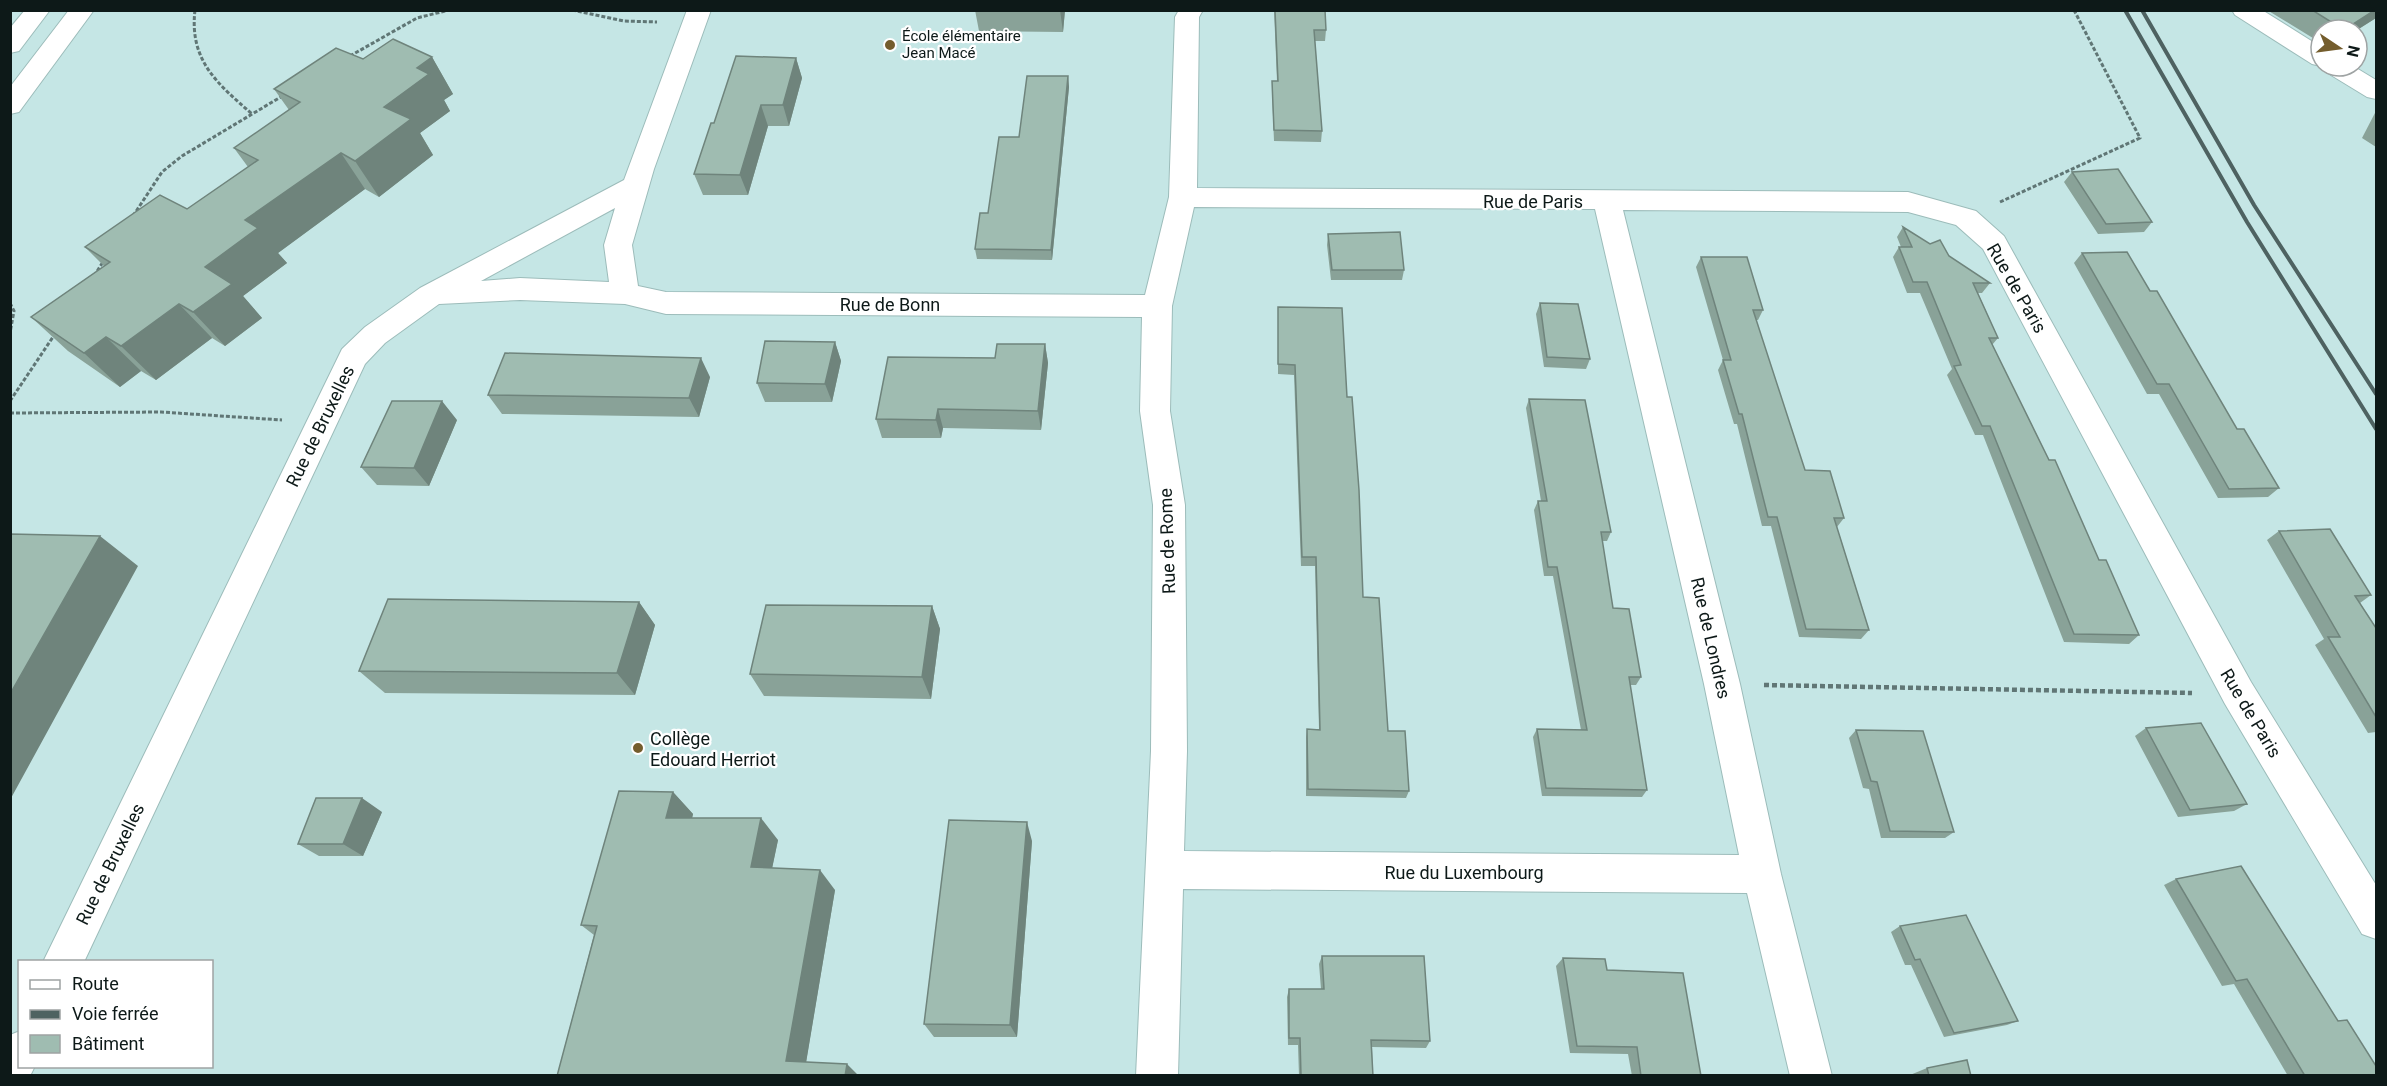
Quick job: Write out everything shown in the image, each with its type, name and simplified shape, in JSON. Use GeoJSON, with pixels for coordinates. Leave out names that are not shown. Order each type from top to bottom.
{"type":"FeatureCollection","features":[{"type":"Feature","properties":{"kind":"street"},"geometry":{"type":"LineString","coordinates":[[10,45],[38,10]]}},
{"type":"Feature","properties":{"kind":"street"},"geometry":{"type":"LineString","coordinates":[[10,106],[82,10]]}},
{"type":"Feature","properties":{"kind":"street","name":"Rue de Rome"},"geometry":{"type":"LineString","coordinates":[[1157,1076],[1169,751],[1169,505],[1155,411],[1157,306],[1183,197],[1187,17],[1191,10]]}},
{"type":"Feature","properties":{"kind":"street"},"geometry":{"type":"LineString","coordinates":[[2244,10],[2309,50]]}},
{"type":"Feature","properties":{"kind":"street"},"geometry":{"type":"LineString","coordinates":[[625,293],[618,245],[697,16]]}},
{"type":"Feature","properties":{"kind":"street"},"geometry":{"type":"LineString","coordinates":[[2355,78],[2376,91]]}},
{"type":"Feature","properties":{"kind":"street","name":"Rue de Bruxelles"},"geometry":{"type":"LineString","coordinates":[[64,960],[353,357],[375,335],[430,296],[638,184]]}},
{"type":"Feature","properties":{"kind":"street","name":"Rue de Paris"},"geometry":{"type":"LineString","coordinates":[[1183,197],[1908,202],[1966,218],[1994,243],[2238,693],[2376,920]]}},
{"type":"Feature","properties":{"kind":"street","name":"Rue de Londres"},"geometry":{"type":"LineString","coordinates":[[1607,201],[1722,684],[1762,874],[1811,1076]]}},
{"type":"Feature","properties":{"kind":"street","name":"Rue de Bonn"},"geometry":{"type":"LineString","coordinates":[[430,296],[520,289],[625,293],[666,303],[1157,306]]}},
{"type":"Feature","properties":{"kind":"street","name":"Rue du Luxembourg"},"geometry":{"type":"LineString","coordinates":[[1166,870],[1762,874]]}},
{"type":"Feature","properties":{"kind":"street"},"geometry":{"type":"LineString","coordinates":[[10,1070],[18,1056]]}},
{"type":"Feature","properties":{"kind":"path"},"geometry":{"type":"LineString","coordinates":[[195,10],[193,21],[199,52],[215,81],[252,114]]}},
{"type":"Feature","properties":{"kind":"path"},"geometry":{"type":"LineString","coordinates":[[346,59],[417,18],[449,10]]}},
{"type":"Feature","properties":{"kind":"path"},"geometry":{"type":"LineString","coordinates":[[572,10],[624,21],[697,16]]}},
{"type":"Feature","properties":{"kind":"path"},"geometry":{"type":"LineString","coordinates":[[1966,218],[2140,138],[2074,10]]}},
{"type":"Feature","properties":{"kind":"path"},"geometry":{"type":"LineString","coordinates":[[129,222],[162,172],[182,156],[285,94]]}},
{"type":"Feature","properties":{"kind":"path"},"geometry":{"type":"LineString","coordinates":[[90,282],[103,262]]}},
{"type":"Feature","properties":{"kind":"path"},"geometry":{"type":"LineString","coordinates":[[10,303],[14,311],[10,333]]}},
{"type":"Feature","properties":{"kind":"path"},"geometry":{"type":"LineString","coordinates":[[10,401],[57,332]]}},
{"type":"Feature","properties":{"kind":"path"},"geometry":{"type":"LineString","coordinates":[[10,413],[160,412],[322,422]]}},
{"type":"Feature","properties":{"kind":"path"},"geometry":{"type":"LineString","coordinates":[[1722,684],[2238,693]]}},
{"type":"Feature","properties":{"kind":"building"},"geometry":{"type":"Polygon","coordinates":[[[1275,10],[1325,10],[1326,30],[1314,30],[1322,131],[1274,130],[1272,81],[1278,81],[1275,10]]]}},
{"type":"Feature","properties":{"kind":"building"},"geometry":{"type":"Polygon","coordinates":[[[2312,10],[2375,10],[2363,18],[2325,18],[2312,10]]]}},
{"type":"Feature","properties":{"kind":"building"},"geometry":{"type":"Polygon","coordinates":[[[393,39],[432,57],[417,68],[429,74],[384,107],[411,119],[355,161],[341,153],[245,220],[258,228],[205,267],[232,284],[193,312],[179,304],[121,346],[106,337],[84,353],[31,317],[110,262],[85,247],[160,195],[187,209],[258,160],[234,148],[300,102],[274,89],[336,48],[363,59],[393,39]]]}},
{"type":"Feature","properties":{"kind":"building"},"geometry":{"type":"Polygon","coordinates":[[[736,56],[796,58],[783,105],[761,105],[740,175],[694,174],[711,123],[714,123],[736,56]]]}},
{"type":"Feature","properties":{"kind":"building"},"geometry":{"type":"Polygon","coordinates":[[[1027,76],[1068,76],[1051,250],[975,249],[980,213],[988,213],[999,137],[1019,137],[1027,76]]]}},
{"type":"Feature","properties":{"kind":"building"},"geometry":{"type":"Polygon","coordinates":[[[2118,169],[2152,222],[2106,224],[2072,172],[2118,169]]]}},
{"type":"Feature","properties":{"kind":"building"},"geometry":{"type":"Polygon","coordinates":[[[1903,227],[1930,244],[1940,240],[1949,256],[1990,283],[1973,283],[1998,338],[1989,338],[2049,460],[2055,460],[2099,560],[2106,560],[2139,635],[2074,634],[1990,426],[1982,426],[1954,366],[1961,365],[1927,282],[1913,282],[1899,247],[1912,247],[1903,227]]]}},
{"type":"Feature","properties":{"kind":"building"},"geometry":{"type":"Polygon","coordinates":[[[1400,232],[1404,270],[1332,270],[1328,234],[1400,232]]]}},
{"type":"Feature","properties":{"kind":"building"},"geometry":{"type":"Polygon","coordinates":[[[2127,252],[2150,291],[2157,291],[2237,429],[2244,429],[2279,488],[2229,489],[2169,384],[2157,384],[2082,253],[2127,252]]]}},
{"type":"Feature","properties":{"kind":"building"},"geometry":{"type":"Polygon","coordinates":[[[1701,257],[1747,257],[1763,310],[1753,310],[1805,470],[1830,471],[1844,518],[1834,518],[1869,630],[1806,629],[1777,517],[1768,517],[1742,414],[1739,414],[1723,360],[1731,360],[1701,257]]]}},
{"type":"Feature","properties":{"kind":"building"},"geometry":{"type":"Polygon","coordinates":[[[1540,303],[1578,304],[1590,359],[1547,357],[1540,303]]]}},
{"type":"Feature","properties":{"kind":"building"},"geometry":{"type":"Polygon","coordinates":[[[1278,307],[1342,308],[1347,397],[1352,397],[1359,490],[1363,597],[1379,598],[1388,731],[1405,731],[1409,791],[1308,789],[1307,729],[1320,730],[1316,557],[1302,557],[1295,365],[1278,364],[1278,307]]]}},
{"type":"Feature","properties":{"kind":"building"},"geometry":{"type":"Polygon","coordinates":[[[765,341],[835,342],[825,384],[757,383],[765,341]]]}},
{"type":"Feature","properties":{"kind":"building"},"geometry":{"type":"Polygon","coordinates":[[[997,344],[1045,344],[1038,411],[938,409],[936,420],[876,419],[888,357],[995,358],[997,344]]]}},
{"type":"Feature","properties":{"kind":"building"},"geometry":{"type":"Polygon","coordinates":[[[505,353],[701,358],[689,398],[488,395],[505,353]]]}},
{"type":"Feature","properties":{"kind":"building"},"geometry":{"type":"Polygon","coordinates":[[[1529,399],[1585,400],[1611,532],[1601,532],[1613,608],[1629,609],[1641,677],[1629,677],[1647,790],[1546,788],[1537,729],[1587,730],[1557,567],[1548,567],[1538,501],[1547,501],[1529,399]]]}},
{"type":"Feature","properties":{"kind":"building"},"geometry":{"type":"Polygon","coordinates":[[[392,401],[442,401],[414,468],[361,467],[392,401]]]}},
{"type":"Feature","properties":{"kind":"building"},"geometry":{"type":"Polygon","coordinates":[[[2330,529],[2371,595],[2355,596],[2376,628],[2376,717],[2328,637],[2340,637],[2279,531],[2330,529]]]}},
{"type":"Feature","properties":{"kind":"building"},"geometry":{"type":"Polygon","coordinates":[[[10,534],[100,536],[10,694],[10,534]]]}},
{"type":"Feature","properties":{"kind":"building"},"geometry":{"type":"Polygon","coordinates":[[[388,599],[639,602],[617,673],[359,671],[388,599]]]}},
{"type":"Feature","properties":{"kind":"building"},"geometry":{"type":"Polygon","coordinates":[[[766,605],[932,606],[922,677],[750,674],[766,605]]]}},
{"type":"Feature","properties":{"kind":"building"},"geometry":{"type":"Polygon","coordinates":[[[2201,723],[2247,804],[2190,810],[2146,728],[2201,723]]]}},
{"type":"Feature","properties":{"kind":"building"},"geometry":{"type":"Polygon","coordinates":[[[1856,730],[1923,731],[1954,832],[1890,831],[1877,782],[1871,781],[1856,730]]]}},
{"type":"Feature","properties":{"kind":"building"},"geometry":{"type":"Polygon","coordinates":[[[619,791],[673,792],[666,818],[761,818],[751,867],[820,870],[786,1061],[847,1064],[845,1076],[557,1076],[597,926],[581,925],[619,791]]]}},
{"type":"Feature","properties":{"kind":"building"},"geometry":{"type":"Polygon","coordinates":[[[316,798],[362,798],[343,844],[298,844],[316,798]]]}},
{"type":"Feature","properties":{"kind":"building"},"geometry":{"type":"Polygon","coordinates":[[[949,820],[1027,822],[1010,1025],[924,1024],[949,820]]]}},
{"type":"Feature","properties":{"kind":"building"},"geometry":{"type":"Polygon","coordinates":[[[2241,866],[2338,1021],[2347,1020],[2376,1066],[2376,1076],[2305,1076],[2247,979],[2236,981],[2176,879],[2241,866]]]}},
{"type":"Feature","properties":{"kind":"building"},"geometry":{"type":"Polygon","coordinates":[[[1966,915],[2018,1021],[1954,1033],[1920,959],[1915,960],[1900,926],[1966,915]]]}},
{"type":"Feature","properties":{"kind":"building"},"geometry":{"type":"Polygon","coordinates":[[[1322,956],[1424,956],[1430,1041],[1371,1040],[1373,1076],[1301,1076],[1300,1038],[1289,1038],[1289,989],[1324,989],[1322,956]]]}},
{"type":"Feature","properties":{"kind":"building"},"geometry":{"type":"Polygon","coordinates":[[[1563,958],[1605,959],[1607,970],[1683,973],[1701,1076],[1641,1076],[1637,1047],[1577,1046],[1563,958]]]}},
{"type":"Feature","properties":{"kind":"building"},"geometry":{"type":"Polygon","coordinates":[[[1967,1060],[1971,1076],[1929,1076],[1927,1068],[1967,1060]]]}},
{"type":"Feature","properties":{"kind":"railway"},"geometry":{"type":"LineString","coordinates":[[2125,10],[2247,222],[2376,429]]}},
{"type":"Feature","properties":{"kind":"railway"},"geometry":{"type":"LineString","coordinates":[[2142,10],[2254,205],[2376,394]]}},
{"type":"Feature","properties":{"kind":"place","name":"École élémentaire Jean Macé"},"geometry":{"type":"Point","coordinates":[890,45]}},
{"type":"Feature","properties":{"kind":"place","name":"Collège Edouard Herriot"},"geometry":{"type":"Point","coordinates":[638,748]}}]}
